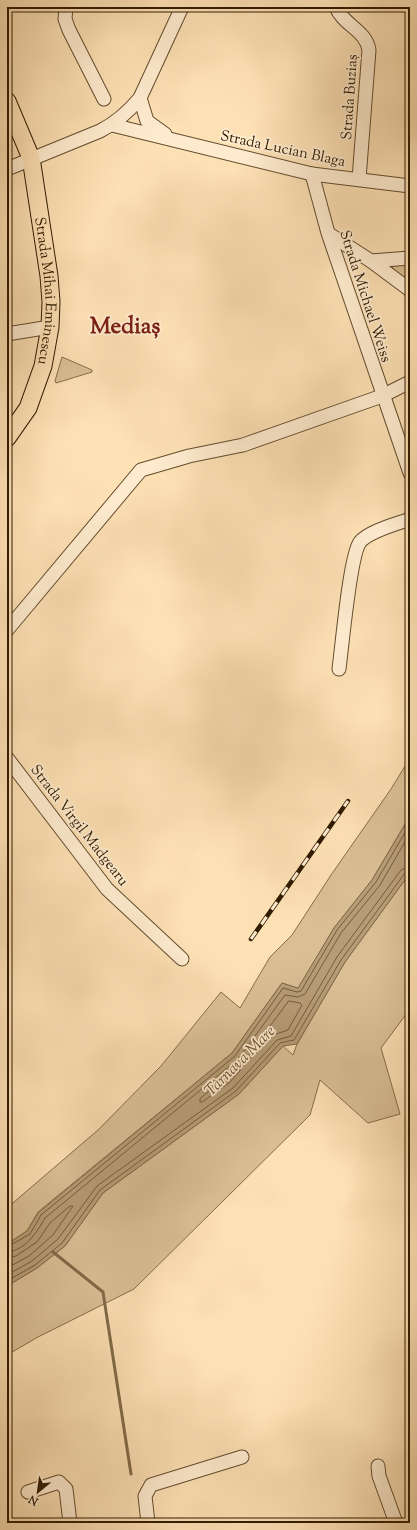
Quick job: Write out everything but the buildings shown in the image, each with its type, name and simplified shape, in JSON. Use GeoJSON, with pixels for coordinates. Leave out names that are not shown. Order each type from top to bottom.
{"type":"FeatureCollection","features":[{"type":"Feature","properties":{"kind":"main road","name":"Strada Mihai Eminescu"},"geometry":{"type":"LineString","coordinates":[[7,101],[31,158],[49,276],[50,327],[43,366],[32,397],[21,420],[7,438]]}},
{"type":"Feature","properties":{"kind":"street"},"geometry":{"type":"LineString","coordinates":[[66,7],[65,19],[69,30],[104,99]]}},
{"type":"Feature","properties":{"kind":"street"},"geometry":{"type":"LineString","coordinates":[[7,169],[112,125],[132,108],[140,98],[182,7]]}},
{"type":"Feature","properties":{"kind":"street","name":"Strada Buziaș"},"geometry":{"type":"LineString","coordinates":[[336,7],[343,19],[362,35],[368,43],[369,50],[359,179]]}},
{"type":"Feature","properties":{"kind":"street","name":"Strada Lucian Blaga"},"geometry":{"type":"LineString","coordinates":[[140,98],[147,121],[175,140]]}},
{"type":"Feature","properties":{"kind":"street","name":"Strada Lucian Blaga"},"geometry":{"type":"LineString","coordinates":[[112,125],[312,174],[410,186]]}},
{"type":"Feature","properties":{"kind":"street","name":"Strada Michael Weiss"},"geometry":{"type":"LineString","coordinates":[[312,174],[329,234],[382,396],[410,473]]}},
{"type":"Feature","properties":{"kind":"street"},"geometry":{"type":"LineString","coordinates":[[329,234],[370,260],[410,290]]}},
{"type":"Feature","properties":{"kind":"street"},"geometry":{"type":"LineString","coordinates":[[370,260],[410,258]]}},
{"type":"Feature","properties":{"kind":"street"},"geometry":{"type":"LineString","coordinates":[[7,334],[50,327]]}},
{"type":"Feature","properties":{"kind":"street"},"geometry":{"type":"LineString","coordinates":[[7,630],[141,470],[181,458],[243,445],[382,396],[410,382]]}},
{"type":"Feature","properties":{"kind":"street"},"geometry":{"type":"LineString","coordinates":[[339,669],[349,587],[357,548],[365,538],[410,520]]}},
{"type":"Feature","properties":{"kind":"street","name":"Strada Virgil Madgearu"},"geometry":{"type":"LineString","coordinates":[[7,758],[107,889],[182,960]]}},
{"type":"Feature","properties":{"kind":"street"},"geometry":{"type":"LineString","coordinates":[[148,1523],[145,1496],[151,1484],[242,1457]]}},
{"type":"Feature","properties":{"kind":"street"},"geometry":{"type":"LineString","coordinates":[[378,1466],[379,1476],[396,1523]]}},
{"type":"Feature","properties":{"kind":"street"},"geometry":{"type":"LineString","coordinates":[[28,1492],[59,1482],[66,1489],[70,1523]]}},
{"type":"Feature","properties":{"kind":"shaded area"},"geometry":{"type":"Polygon","coordinates":[[[410,258],[410,290],[394,277],[392,263],[410,258]]]}},
{"type":"Feature","properties":{"kind":"shaded area"},"geometry":{"type":"Polygon","coordinates":[[[62,357],[92,370],[92,372],[56,383],[55,381],[62,357]]]}},
{"type":"Feature","properties":{"kind":"shaded area"},"geometry":{"type":"Polygon","coordinates":[[[410,758],[410,816],[372,880],[334,928],[298,989],[282,983],[232,1053],[38,1212],[27,1231],[7,1244],[7,1208],[98,1130],[161,1066],[221,992],[240,1008],[270,957],[292,935],[331,875],[391,789],[410,758]]]}},
{"type":"Feature","properties":{"kind":"shaded area"},"geometry":{"type":"Polygon","coordinates":[[[410,873],[410,1009],[381,1048],[400,1114],[368,1123],[320,1080],[310,1115],[134,1289],[38,1337],[7,1355],[7,1286],[37,1268],[65,1246],[103,1193],[239,1094],[283,1046],[293,1055],[297,1044],[345,962],[410,873]]]}},
{"type":"Feature","properties":{"kind":"water","name":"Târnava Mare"},"geometry":{"type":"Polygon","coordinates":[[[410,816],[410,873],[345,962],[297,1044],[283,1046],[239,1094],[103,1193],[65,1246],[37,1268],[7,1286],[7,1244],[27,1231],[38,1213],[232,1053],[282,983],[298,988],[334,928],[372,880],[410,816]]]}},
{"type":"Feature","properties":{"kind":"waterway"},"geometry":{"type":"LineString","coordinates":[[53,1252],[103,1292],[131,1474]]}},
{"type":"Feature","properties":{"kind":"railway"},"geometry":{"type":"LineString","coordinates":[[251,939],[348,801]]}},
{"type":"Feature","properties":{"kind":"district","name":"Mediaș"},"geometry":{"type":"Point","coordinates":[125,325]}}]}
